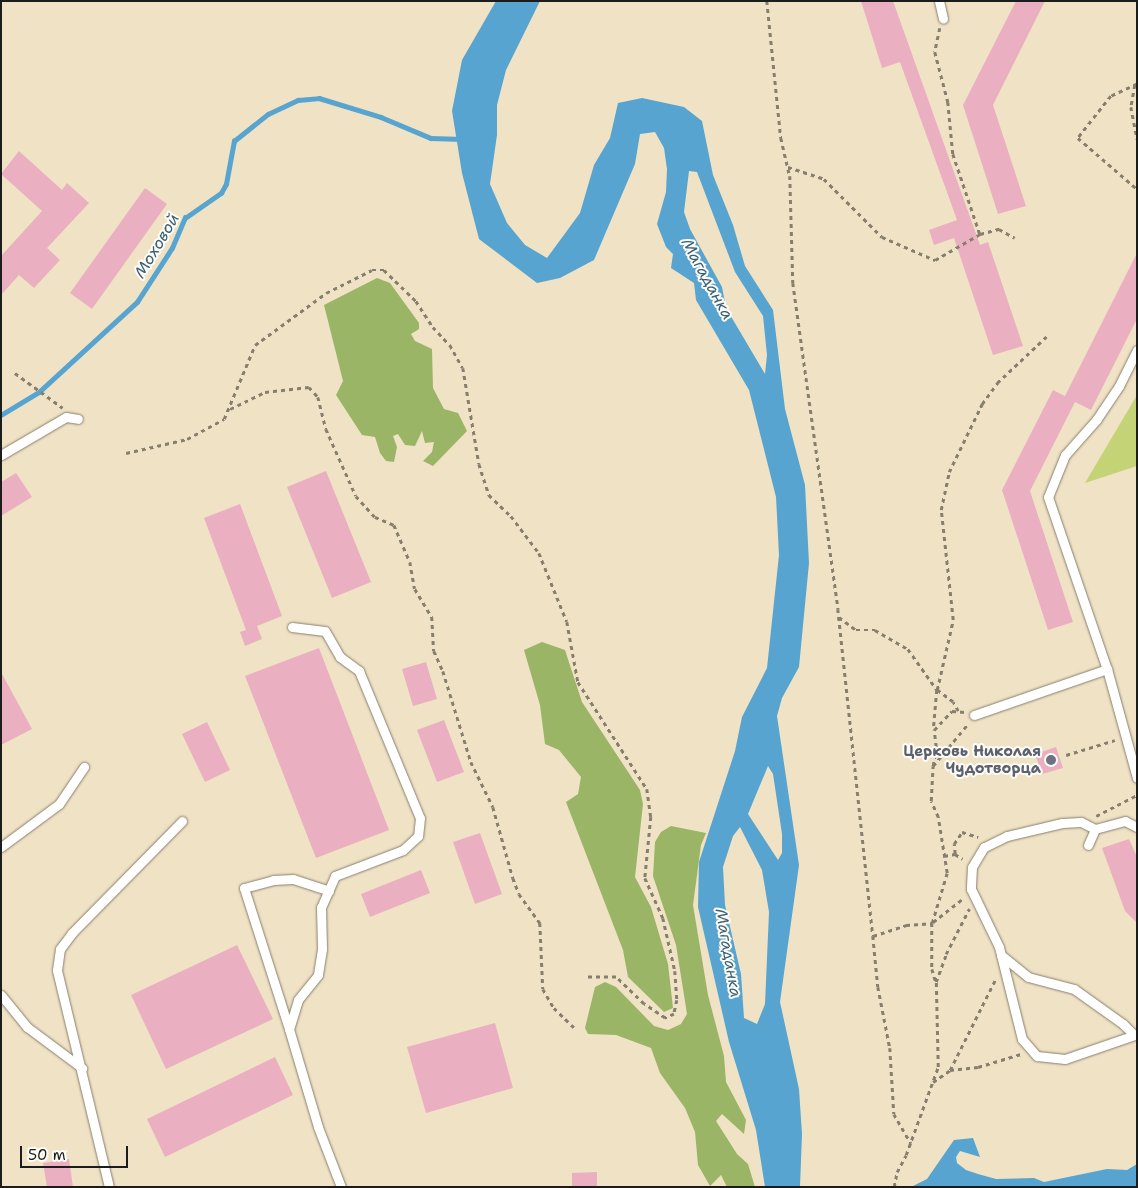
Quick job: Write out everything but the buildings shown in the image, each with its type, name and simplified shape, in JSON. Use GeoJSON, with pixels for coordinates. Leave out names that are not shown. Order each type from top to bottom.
{"type":"FeatureCollection","features":[{"type":"Feature","properties":{"kind":"lane"},"geometry":{"type":"LineString","coordinates":[[939,1],[943,19]]}},
{"type":"Feature","properties":{"kind":"lane"},"geometry":{"type":"LineString","coordinates":[[1137,350],[1119,386],[1097,419],[1065,455],[1048,497],[1107,669],[1137,778]]}},
{"type":"Feature","properties":{"kind":"lane"},"geometry":{"type":"LineString","coordinates":[[1,455],[66,417],[78,419]]}},
{"type":"Feature","properties":{"kind":"lane"},"geometry":{"type":"LineString","coordinates":[[289,1029],[298,1000],[318,975],[322,949],[321,907],[335,876],[403,850],[418,836],[420,818],[360,671],[340,657],[325,631],[292,627]]}},
{"type":"Feature","properties":{"kind":"lane"},"geometry":{"type":"LineString","coordinates":[[974,715],[1107,669]]}},
{"type":"Feature","properties":{"kind":"lane"},"geometry":{"type":"LineString","coordinates":[[1,847],[59,804],[84,767]]}},
{"type":"Feature","properties":{"kind":"lane"},"geometry":{"type":"LineString","coordinates":[[109,1187],[57,970],[60,949],[72,933],[182,821]]}},
{"type":"Feature","properties":{"kind":"lane"},"geometry":{"type":"LineString","coordinates":[[1001,955],[1028,976],[1074,989],[1134,1034],[1065,1059],[1037,1056],[1022,1039],[1001,955],[971,889],[972,867],[984,847],[1035,827],[1080,822],[1095,829],[1125,821],[1137,827]]}},
{"type":"Feature","properties":{"kind":"lane"},"geometry":{"type":"LineString","coordinates":[[1088,845],[1095,829]]}},
{"type":"Feature","properties":{"kind":"lane"},"geometry":{"type":"LineString","coordinates":[[328,891],[293,879],[273,880],[244,888],[318,1127],[341,1187]]}},
{"type":"Feature","properties":{"kind":"lane"},"geometry":{"type":"LineString","coordinates":[[1,995],[27,1026],[82,1068]]}},
{"type":"Feature","properties":{"kind":"path"},"geometry":{"type":"LineString","coordinates":[[767,1],[780,138],[788,167],[793,283],[839,617],[878,987],[890,1048],[894,1114],[911,1143]]}},
{"type":"Feature","properties":{"kind":"path"},"geometry":{"type":"LineString","coordinates":[[943,19],[934,52],[948,102],[953,154],[980,234]]}},
{"type":"Feature","properties":{"kind":"path"},"geometry":{"type":"LineString","coordinates":[[1136,84],[1131,107],[1137,140]]}},
{"type":"Feature","properties":{"kind":"path"},"geometry":{"type":"LineString","coordinates":[[1136,84],[1111,96],[1078,138],[1137,189]]}},
{"type":"Feature","properties":{"kind":"path"},"geometry":{"type":"LineString","coordinates":[[788,167],[824,179],[882,237],[935,260],[980,234],[999,229],[1015,238]]}},
{"type":"Feature","properties":{"kind":"path"},"geometry":{"type":"LineString","coordinates":[[126,453],[187,439],[224,419],[255,345],[326,293],[372,270],[384,270],[396,278],[450,345],[463,368],[479,464],[489,496],[511,516],[539,553],[567,622],[578,682],[647,789],[651,817],[645,878],[663,918],[675,971],[677,1000],[674,1014],[665,1018],[644,1004],[616,977],[587,977]]}},
{"type":"Feature","properties":{"kind":"path"},"geometry":{"type":"LineString","coordinates":[[894,1187],[897,1172],[911,1143],[938,1067],[936,982],[932,969],[932,923],[943,894],[947,874],[935,807],[930,801],[936,746],[934,730],[937,690],[953,620],[941,510],[950,472],[982,404],[997,383],[1047,336]]}},
{"type":"Feature","properties":{"kind":"path"},"geometry":{"type":"LineString","coordinates":[[15,373],[78,419]]}},
{"type":"Feature","properties":{"kind":"path"},"geometry":{"type":"LineString","coordinates":[[228,410],[265,392],[309,386],[318,398],[326,429],[356,496],[375,517],[394,525],[410,562],[415,589],[432,617],[434,652],[443,671],[474,770],[493,807],[513,878],[519,894],[540,923],[543,989],[554,1008],[575,1028]]}},
{"type":"Feature","properties":{"kind":"path"},"geometry":{"type":"LineString","coordinates":[[839,617],[856,630],[875,630],[901,644],[937,690],[953,702],[958,712]]}},
{"type":"Feature","properties":{"kind":"path"},"geometry":{"type":"LineString","coordinates":[[933,766],[974,715],[952,711],[934,730]]}},
{"type":"Feature","properties":{"kind":"path"},"geometry":{"type":"LineString","coordinates":[[1066,755],[1126,736]]}},
{"type":"Feature","properties":{"kind":"path"},"geometry":{"type":"LineString","coordinates":[[1080,822],[1137,795]]}},
{"type":"Feature","properties":{"kind":"path"},"geometry":{"type":"LineString","coordinates":[[972,867],[955,854],[954,844],[962,832],[981,839],[984,847]]}},
{"type":"Feature","properties":{"kind":"path"},"geometry":{"type":"LineString","coordinates":[[944,856],[955,854]]}},
{"type":"Feature","properties":{"kind":"path"},"geometry":{"type":"LineString","coordinates":[[873,936],[906,925],[932,923],[971,889]]}},
{"type":"Feature","properties":{"kind":"path"},"geometry":{"type":"LineString","coordinates":[[936,982],[946,954],[973,902]]}},
{"type":"Feature","properties":{"kind":"path"},"geometry":{"type":"LineString","coordinates":[[950,1070],[968,1038],[980,1004],[1003,965]]}},
{"type":"Feature","properties":{"kind":"path"},"geometry":{"type":"LineString","coordinates":[[931,1083],[950,1070],[1005,1061],[1032,1050]]}},
{"type":"Feature","properties":{"kind":"green space"},"geometry":{"type":"Polygon","coordinates":[[[377,278],[390,283],[419,323],[419,329],[411,334],[415,341],[432,349],[433,388],[444,409],[458,413],[467,431],[433,466],[423,461],[432,452],[434,442],[425,443],[422,431],[415,446],[405,445],[398,434],[393,436],[397,447],[394,462],[386,461],[380,453],[375,437],[362,435],[336,395],[343,381],[324,305],[377,278]]]}},
{"type":"Feature","properties":{"kind":"green space"},"geometry":{"type":"Polygon","coordinates":[[[1137,395],[1137,466],[1085,483],[1137,395]]]}},
{"type":"Feature","properties":{"kind":"green space"},"geometry":{"type":"Polygon","coordinates":[[[542,642],[565,650],[582,702],[640,790],[643,804],[635,877],[651,907],[668,964],[673,1008],[664,1012],[628,977],[623,950],[566,802],[578,794],[581,777],[559,750],[545,744],[540,705],[524,650],[542,642]]]}},
{"type":"Feature","properties":{"kind":"green space"},"geometry":{"type":"Polygon","coordinates":[[[671,826],[706,833],[701,845],[693,905],[708,995],[724,1056],[726,1082],[746,1120],[744,1134],[722,1114],[716,1121],[737,1154],[748,1164],[755,1187],[727,1187],[721,1175],[710,1186],[698,1165],[695,1132],[685,1108],[660,1073],[651,1048],[616,1035],[588,1034],[585,1028],[595,987],[605,982],[616,987],[654,1026],[668,1030],[681,1024],[687,1014],[676,945],[653,876],[655,842],[661,832],[671,826]]]}},
{"type":"Feature","properties":{"kind":"water","name":"Магаданка"},"geometry":{"type":"Polygon","coordinates":[[[496,1],[540,1],[506,70],[497,105],[497,135],[490,184],[507,223],[525,245],[547,258],[580,213],[594,165],[610,138],[618,103],[642,98],[684,107],[702,121],[713,175],[733,225],[745,266],[773,310],[785,409],[805,485],[809,563],[799,667],[782,698],[777,716],[799,865],[780,1002],[799,1089],[802,1134],[800,1187],[765,1187],[756,1130],[729,1042],[698,907],[699,862],[735,751],[742,717],[767,668],[779,555],[776,497],[749,390],[696,300],[694,283],[671,268],[673,254],[666,247],[657,224],[666,192],[667,169],[664,148],[655,132],[640,134],[635,164],[594,260],[560,278],[537,283],[479,239],[462,173],[452,111],[462,60],[496,1]],[[689,171],[684,212],[690,229],[722,287],[726,308],[765,374],[767,355],[763,316],[735,272],[697,172],[689,171]],[[768,766],[748,814],[778,860],[782,853],[782,834],[773,774],[768,766]],[[740,827],[733,836],[723,867],[725,905],[741,974],[744,1018],[757,1024],[765,1004],[769,912],[762,870],[740,827]]]}},
{"type":"Feature","properties":{"kind":"water"},"geometry":{"type":"Polygon","coordinates":[[[973,1138],[980,1157],[960,1151],[956,1157],[957,1163],[966,1170],[978,1174],[996,1179],[1034,1178],[1044,1182],[1107,1169],[1127,1170],[1137,1164],[1137,1187],[911,1187],[927,1179],[954,1140],[973,1138]]]}},
{"type":"Feature","properties":{"kind":"waterway","name":"Моховой"},"geometry":{"type":"LineString","coordinates":[[1,415],[39,392],[137,302],[172,248],[185,218],[221,193],[226,184],[234,141],[268,114],[298,100],[319,98],[381,117],[431,138],[462,139]]}},
{"type":"Feature","properties":{"kind":"place","name":"Церковь Николая Чудотворца"},"geometry":{"type":"Point","coordinates":[1051,760]}}]}
